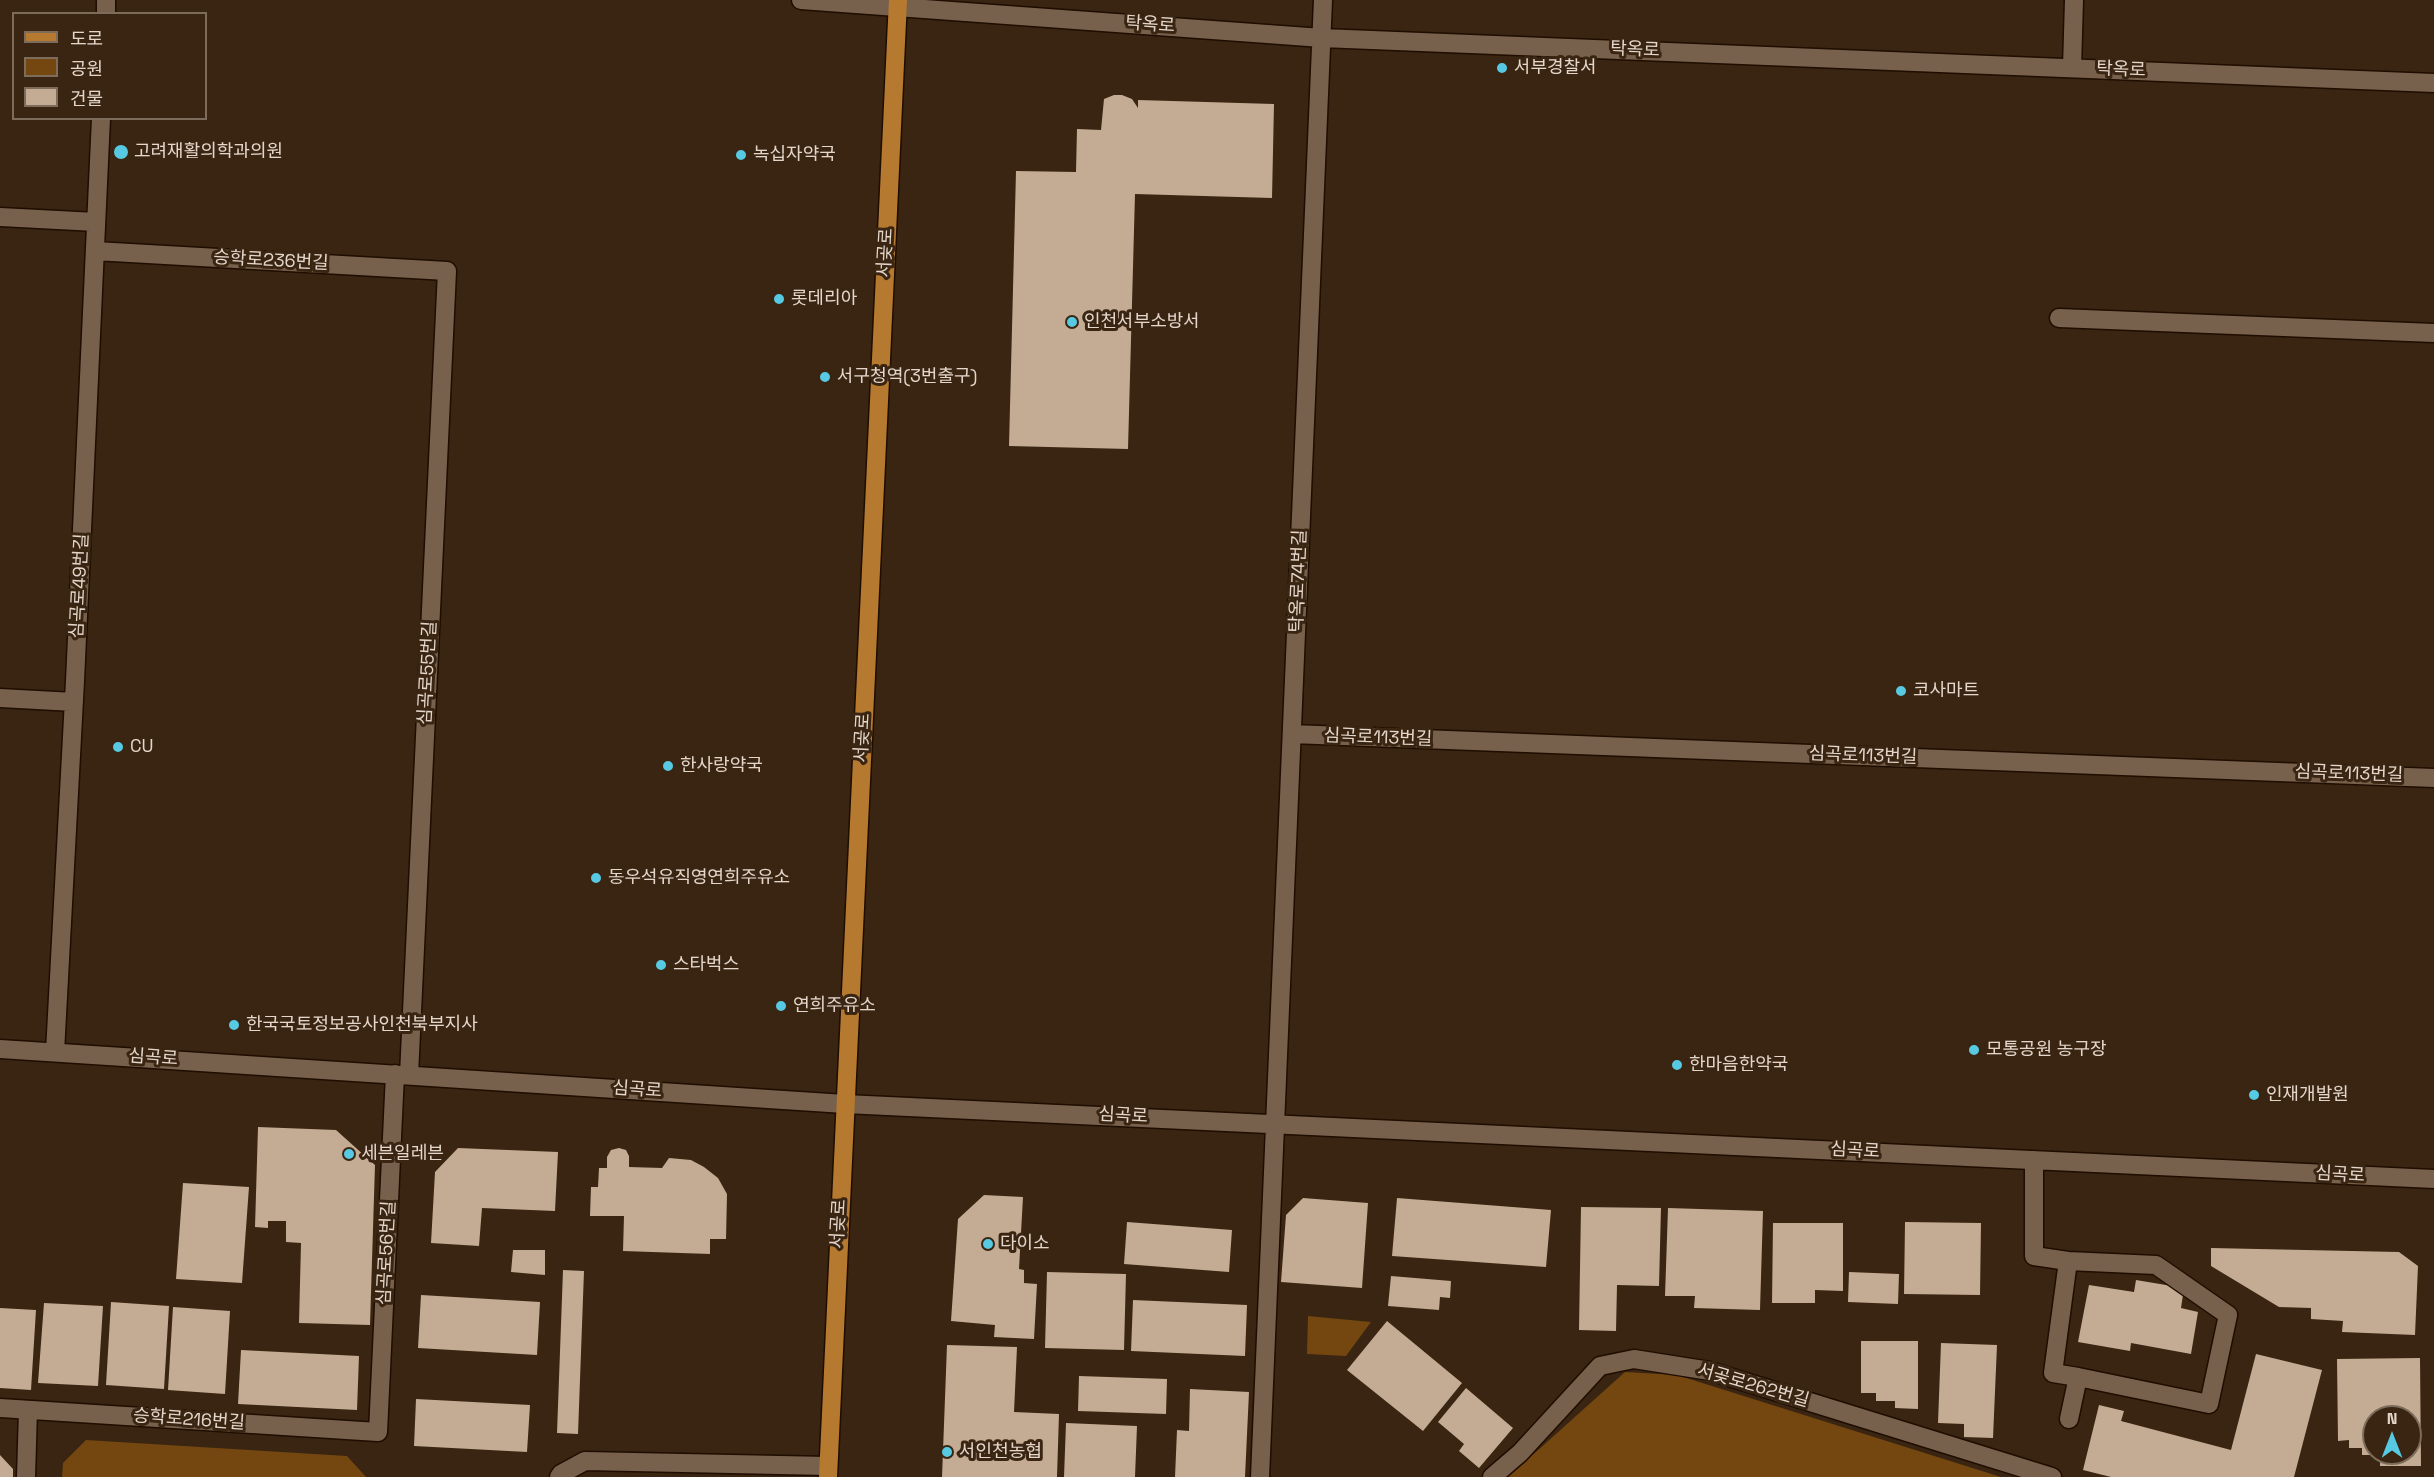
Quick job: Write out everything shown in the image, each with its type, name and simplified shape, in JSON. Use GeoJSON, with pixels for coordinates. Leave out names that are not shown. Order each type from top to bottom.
{"type":"FeatureCollection","features":[{"type":"Feature","properties":{"kind":"main road","name":"서곶로"},"geometry":{"type":"LineString","coordinates":[[828,1472],[898,4]]}},
{"type":"Feature","properties":{"kind":"street","name":"탁옥로"},"geometry":{"type":"LineString","coordinates":[[801,0],[898,4],[1322,38],[2434,83]]}},
{"type":"Feature","properties":{"kind":"street","name":"탁옥로74번길"},"geometry":{"type":"LineString","coordinates":[[1275,1123],[1323,0]]}},
{"type":"Feature","properties":{"kind":"street"},"geometry":{"type":"LineString","coordinates":[[2072,68],[2074,0]]}},
{"type":"Feature","properties":{"kind":"street","name":"심곡로49번길"},"geometry":{"type":"LineString","coordinates":[[55,1052],[101,120]]}},
{"type":"Feature","properties":{"kind":"street"},"geometry":{"type":"LineString","coordinates":[[0,217],[96,222]]}},
{"type":"Feature","properties":{"kind":"street","name":"승학로236번길"},"geometry":{"type":"LineString","coordinates":[[95,251],[447,271]]}},
{"type":"Feature","properties":{"kind":"street","name":"심곡로55번길"},"geometry":{"type":"LineString","coordinates":[[402,1075],[447,271]]}},
{"type":"Feature","properties":{"kind":"street"},"geometry":{"type":"LineString","coordinates":[[2059,318],[2434,333]]}},
{"type":"Feature","properties":{"kind":"street"},"geometry":{"type":"LineString","coordinates":[[0,698],[74,702]]}},
{"type":"Feature","properties":{"kind":"street","name":"심곡로113번길"},"geometry":{"type":"LineString","coordinates":[[1292,735],[2434,778]]}},
{"type":"Feature","properties":{"kind":"street","name":"심곡로"},"geometry":{"type":"LineString","coordinates":[[0,1049],[845,1104],[2434,1179]]}},
{"type":"Feature","properties":{"kind":"street","name":"심곡로56번길"},"geometry":{"type":"LineString","coordinates":[[378,1432],[402,1075]]}},
{"type":"Feature","properties":{"kind":"street"},"geometry":{"type":"LineString","coordinates":[[1260,1477],[1275,1123]]}},
{"type":"Feature","properties":{"kind":"street"},"geometry":{"type":"LineString","coordinates":[[2034,1160],[2034,1256],[2068,1261],[2156,1265],[2228,1315],[2209,1404],[2053,1373],[2068,1261]]}},
{"type":"Feature","properties":{"kind":"street","name":"서곶로262번길"},"geometry":{"type":"LineString","coordinates":[[1492,1477],[1520,1453],[1600,1366],[1634,1359],[1710,1371],[2052,1477]]}},
{"type":"Feature","properties":{"kind":"street"},"geometry":{"type":"LineString","coordinates":[[2069,1419],[2078,1377]]}},
{"type":"Feature","properties":{"kind":"street","name":"승학로216번길"},"geometry":{"type":"LineString","coordinates":[[0,1408],[378,1432]]}},
{"type":"Feature","properties":{"kind":"street"},"geometry":{"type":"LineString","coordinates":[[26,1477],[28,1410]]}},
{"type":"Feature","properties":{"kind":"street"},"geometry":{"type":"LineString","coordinates":[[559,1477],[561,1473],[585,1461],[699,1469],[828,1472]]}},
{"type":"Feature","properties":{"kind":"green space"},"geometry":{"type":"Polygon","coordinates":[[[1308,1316],[1371,1322],[1346,1356],[1307,1354],[1308,1316]]]}},
{"type":"Feature","properties":{"kind":"green space"},"geometry":{"type":"Polygon","coordinates":[[[1625,1372],[1677,1375],[2001,1477],[1508,1477],[1625,1372]]]}},
{"type":"Feature","properties":{"kind":"green space"},"geometry":{"type":"Polygon","coordinates":[[[86,1440],[347,1456],[366,1477],[62,1477],[63,1463],[86,1440]]]}},
{"type":"Feature","properties":{"kind":"building","name":"인천서부소방서"},"geometry":{"type":"Polygon","coordinates":[[[1114,95],[1132,99],[1138,108],[1138,100],[1274,104],[1272,198],[1135,194],[1128,449],[1009,446],[1016,171],[1076,172],[1077,129],[1101,130],[1104,99],[1114,95]]]}},
{"type":"Feature","properties":{"kind":"building"},"geometry":{"type":"Polygon","coordinates":[[[258,1127],[336,1130],[375,1165],[370,1325],[299,1323],[301,1243],[286,1242],[286,1221],[268,1221],[268,1228],[255,1227],[258,1127]]]}},
{"type":"Feature","properties":{"kind":"building"},"geometry":{"type":"Polygon","coordinates":[[[458,1148],[558,1152],[555,1211],[482,1208],[479,1246],[431,1243],[435,1172],[458,1148]]]}},
{"type":"Feature","properties":{"kind":"building"},"geometry":{"type":"Polygon","coordinates":[[[619,1148],[626,1150],[629,1156],[629,1167],[662,1168],[669,1158],[691,1160],[718,1178],[727,1194],[726,1239],[710,1239],[710,1254],[623,1251],[624,1216],[590,1216],[591,1187],[598,1187],[599,1168],[607,1168],[607,1157],[611,1150],[619,1148]]]}},
{"type":"Feature","properties":{"kind":"building"},"geometry":{"type":"Polygon","coordinates":[[[183,1183],[249,1187],[242,1283],[176,1279],[183,1183]]]}},
{"type":"Feature","properties":{"kind":"building","name":"다이소"},"geometry":{"type":"Polygon","coordinates":[[[984,1195],[1023,1197],[1019,1269],[1024,1270],[1024,1283],[1037,1284],[1034,1339],[994,1337],[995,1325],[951,1321],[958,1219],[984,1195]]]}},
{"type":"Feature","properties":{"kind":"building"},"geometry":{"type":"Polygon","coordinates":[[[1303,1198],[1368,1203],[1362,1288],[1281,1282],[1286,1215],[1303,1198]]]}},
{"type":"Feature","properties":{"kind":"building"},"geometry":{"type":"Polygon","coordinates":[[[1397,1198],[1551,1210],[1546,1267],[1392,1256],[1397,1198]]]}},
{"type":"Feature","properties":{"kind":"building"},"geometry":{"type":"Polygon","coordinates":[[[1581,1207],[1661,1208],[1659,1286],[1617,1285],[1616,1331],[1579,1330],[1581,1207]]]}},
{"type":"Feature","properties":{"kind":"building"},"geometry":{"type":"Polygon","coordinates":[[[1668,1208],[1763,1211],[1760,1310],[1694,1308],[1695,1296],[1665,1296],[1668,1208]]]}},
{"type":"Feature","properties":{"kind":"building"},"geometry":{"type":"Polygon","coordinates":[[[1127,1222],[1232,1230],[1229,1272],[1124,1264],[1127,1222]]]}},
{"type":"Feature","properties":{"kind":"building"},"geometry":{"type":"Polygon","coordinates":[[[1905,1222],[1981,1223],[1980,1295],[1904,1294],[1905,1222]]]}},
{"type":"Feature","properties":{"kind":"building"},"geometry":{"type":"Polygon","coordinates":[[[1773,1223],[1843,1223],[1843,1291],[1815,1290],[1815,1303],[1772,1303],[1773,1223]]]}},
{"type":"Feature","properties":{"kind":"building"},"geometry":{"type":"Polygon","coordinates":[[[2211,1248],[2399,1252],[2418,1266],[2415,1335],[2342,1332],[2343,1321],[2311,1319],[2311,1308],[2279,1307],[2211,1266],[2211,1248]]]}},
{"type":"Feature","properties":{"kind":"building"},"geometry":{"type":"Polygon","coordinates":[[[513,1250],[545,1250],[545,1275],[511,1272],[513,1250]]]}},
{"type":"Feature","properties":{"kind":"building"},"geometry":{"type":"Polygon","coordinates":[[[563,1270],[584,1271],[578,1434],[557,1433],[563,1270]]]}},
{"type":"Feature","properties":{"kind":"building"},"geometry":{"type":"Polygon","coordinates":[[[1047,1272],[1126,1274],[1124,1350],[1045,1348],[1047,1272]]]}},
{"type":"Feature","properties":{"kind":"building"},"geometry":{"type":"Polygon","coordinates":[[[1849,1272],[1899,1274],[1898,1304],[1848,1302],[1849,1272]]]}},
{"type":"Feature","properties":{"kind":"building"},"geometry":{"type":"Polygon","coordinates":[[[1391,1276],[1451,1281],[1450,1298],[1440,1297],[1439,1310],[1388,1306],[1391,1276]]]}},
{"type":"Feature","properties":{"kind":"building"},"geometry":{"type":"Polygon","coordinates":[[[2136,1280],[2184,1288],[2181,1308],[2198,1312],[2191,1354],[2131,1343],[2130,1351],[2078,1342],[2089,1285],[2134,1292],[2136,1280]]]}},
{"type":"Feature","properties":{"kind":"building"},"geometry":{"type":"Polygon","coordinates":[[[421,1295],[540,1302],[537,1355],[418,1348],[421,1295]]]}},
{"type":"Feature","properties":{"kind":"building"},"geometry":{"type":"Polygon","coordinates":[[[1133,1300],[1247,1305],[1245,1356],[1131,1351],[1133,1300]]]}},
{"type":"Feature","properties":{"kind":"building"},"geometry":{"type":"Polygon","coordinates":[[[111,1302],[169,1306],[164,1389],[106,1385],[111,1302]]]}},
{"type":"Feature","properties":{"kind":"building"},"geometry":{"type":"Polygon","coordinates":[[[44,1303],[103,1306],[98,1386],[38,1383],[44,1303]]]}},
{"type":"Feature","properties":{"kind":"building"},"geometry":{"type":"Polygon","coordinates":[[[173,1307],[230,1311],[225,1394],[168,1390],[173,1307]]]}},
{"type":"Feature","properties":{"kind":"building"},"geometry":{"type":"Polygon","coordinates":[[[0,1308],[36,1310],[31,1390],[0,1388],[0,1308]]]}},
{"type":"Feature","properties":{"kind":"building"},"geometry":{"type":"Polygon","coordinates":[[[1387,1321],[1462,1383],[1423,1431],[1347,1370],[1387,1321]]]}},
{"type":"Feature","properties":{"kind":"building"},"geometry":{"type":"Polygon","coordinates":[[[1861,1341],[1918,1341],[1918,1409],[1895,1408],[1895,1401],[1876,1401],[1876,1393],[1861,1393],[1861,1341]]]}},
{"type":"Feature","properties":{"kind":"building"},"geometry":{"type":"Polygon","coordinates":[[[1941,1343],[1997,1345],[1993,1438],[1964,1437],[1964,1424],[1938,1423],[1941,1343]]]}},
{"type":"Feature","properties":{"kind":"building"},"geometry":{"type":"Polygon","coordinates":[[[947,1345],[1017,1347],[1014,1412],[1059,1414],[1057,1477],[942,1477],[947,1345]]]}},
{"type":"Feature","properties":{"kind":"building"},"geometry":{"type":"Polygon","coordinates":[[[241,1350],[359,1356],[357,1410],[238,1404],[241,1350]]]}},
{"type":"Feature","properties":{"kind":"building"},"geometry":{"type":"Polygon","coordinates":[[[2256,1354],[2322,1370],[2294,1477],[2111,1477],[2083,1470],[2099,1405],[2124,1411],[2121,1421],[2231,1450],[2256,1354]]]}},
{"type":"Feature","properties":{"kind":"building"},"geometry":{"type":"Polygon","coordinates":[[[2420,1358],[2420,1405],[2362,1405],[2362,1448],[2349,1448],[2349,1440],[2338,1441],[2337,1359],[2420,1358]]]}},
{"type":"Feature","properties":{"kind":"building"},"geometry":{"type":"Polygon","coordinates":[[[1079,1376],[1167,1379],[1166,1414],[1078,1411],[1079,1376]]]}},
{"type":"Feature","properties":{"kind":"building"},"geometry":{"type":"Polygon","coordinates":[[[1466,1388],[1513,1428],[1479,1468],[1459,1451],[1464,1444],[1438,1422],[1466,1388]]]}},
{"type":"Feature","properties":{"kind":"building"},"geometry":{"type":"Polygon","coordinates":[[[1190,1389],[1249,1392],[1245,1477],[1175,1477],[1177,1430],[1189,1431],[1190,1389]]]}},
{"type":"Feature","properties":{"kind":"building"},"geometry":{"type":"Polygon","coordinates":[[[416,1399],[530,1405],[527,1452],[414,1446],[416,1399]]]}},
{"type":"Feature","properties":{"kind":"building"},"geometry":{"type":"Polygon","coordinates":[[[1066,1423],[1137,1426],[1135,1477],[1064,1477],[1066,1423]]]}},
{"type":"Feature","properties":{"kind":"building"},"geometry":{"type":"Polygon","coordinates":[[[0,1455],[13,1469],[13,1477],[0,1477],[0,1455]]]}},
{"type":"Feature","properties":{"kind":"building"},"geometry":{"type":"Polygon","coordinates":[[[2380,1465],[2421,1465],[2421,1466],[2380,1465]]]}},
{"type":"Feature","properties":{"kind":"place","name":"서부경찰서"},"geometry":{"type":"Point","coordinates":[1502,68]}},
{"type":"Feature","properties":{"kind":"place","name":"고려재활의학과의원"},"geometry":{"type":"Point","coordinates":[121,152]}},
{"type":"Feature","properties":{"kind":"place","name":"녹십자약국"},"geometry":{"type":"Point","coordinates":[741,155]}},
{"type":"Feature","properties":{"kind":"place","name":"롯데리아"},"geometry":{"type":"Point","coordinates":[779,299]}},
{"type":"Feature","properties":{"kind":"place","name":"인천서부소방서"},"geometry":{"type":"Point","coordinates":[1072,322]}},
{"type":"Feature","properties":{"kind":"place","name":"서구청역(3번출구)"},"geometry":{"type":"Point","coordinates":[825,377]}},
{"type":"Feature","properties":{"kind":"place","name":"코사마트"},"geometry":{"type":"Point","coordinates":[1901,691]}},
{"type":"Feature","properties":{"kind":"place","name":"CU"},"geometry":{"type":"Point","coordinates":[118,747]}},
{"type":"Feature","properties":{"kind":"place","name":"한사랑약국"},"geometry":{"type":"Point","coordinates":[668,766]}},
{"type":"Feature","properties":{"kind":"place","name":"동우석유직영연희주유소"},"geometry":{"type":"Point","coordinates":[596,878]}},
{"type":"Feature","properties":{"kind":"place","name":"스타벅스"},"geometry":{"type":"Point","coordinates":[661,965]}},
{"type":"Feature","properties":{"kind":"place","name":"연희주유소"},"geometry":{"type":"Point","coordinates":[781,1006]}},
{"type":"Feature","properties":{"kind":"place","name":"한국국토정보공사인천북부지사"},"geometry":{"type":"Point","coordinates":[234,1025]}},
{"type":"Feature","properties":{"kind":"place","name":"모통공원 농구장"},"geometry":{"type":"Point","coordinates":[1974,1050]}},
{"type":"Feature","properties":{"kind":"place","name":"한마음한약국"},"geometry":{"type":"Point","coordinates":[1677,1065]}},
{"type":"Feature","properties":{"kind":"place","name":"인재개발원"},"geometry":{"type":"Point","coordinates":[2254,1095]}},
{"type":"Feature","properties":{"kind":"place","name":"세븐일레븐"},"geometry":{"type":"Point","coordinates":[349,1154]}},
{"type":"Feature","properties":{"kind":"place","name":"다이소"},"geometry":{"type":"Point","coordinates":[988,1244]}},
{"type":"Feature","properties":{"kind":"place","name":"서인천농협"},"geometry":{"type":"Point","coordinates":[947,1452]}}]}
